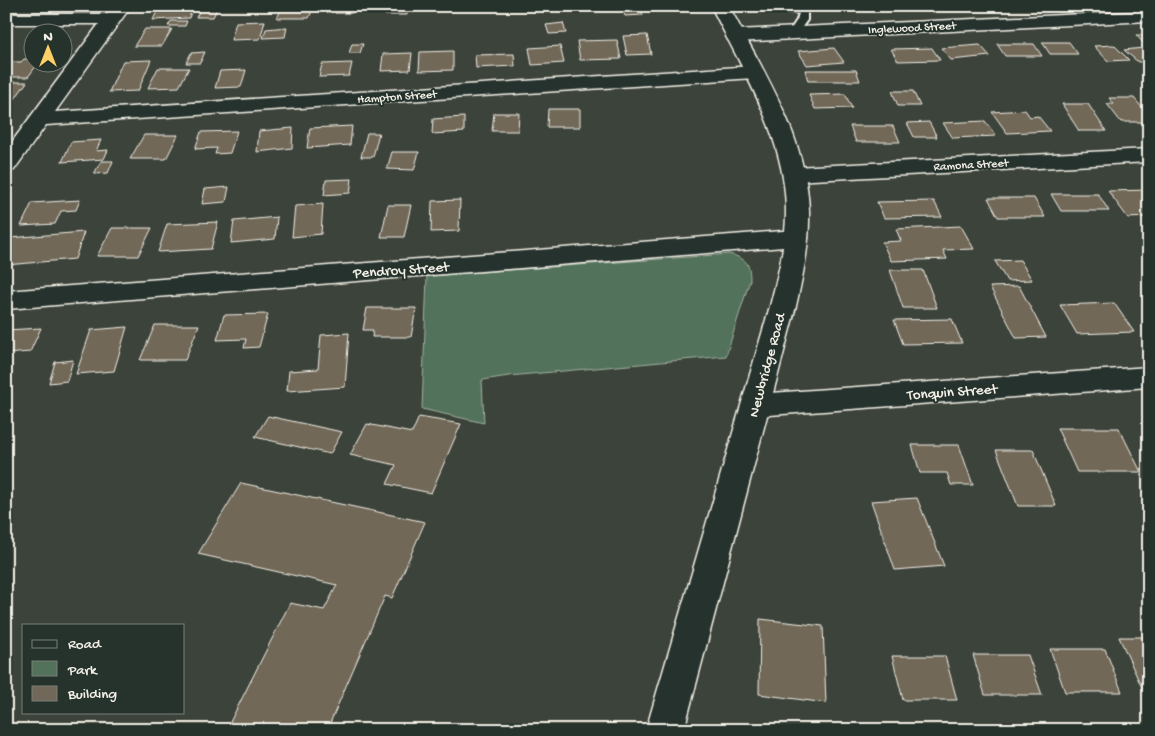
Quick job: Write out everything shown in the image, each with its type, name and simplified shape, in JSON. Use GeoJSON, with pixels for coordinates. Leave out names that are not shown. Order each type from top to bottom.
{"type":"FeatureCollection","features":[{"type":"Feature","properties":{"kind":"street","name":"Newbridge Road"},"geometry":{"type":"LineString","coordinates":[[665,730],[787,288],[796,238],[798,203],[794,174],[782,135],[754,72],[720,6]]}},
{"type":"Feature","properties":{"kind":"street"},"geometry":{"type":"LineString","coordinates":[[6,18],[116,12]]}},
{"type":"Feature","properties":{"kind":"street"},"geometry":{"type":"LineString","coordinates":[[6,165],[116,12]]}},
{"type":"Feature","properties":{"kind":"street","name":"Inglewood Street"},"geometry":{"type":"LineString","coordinates":[[735,36],[1149,16]]}},
{"type":"Feature","properties":{"kind":"street","name":"Hampton Street"},"geometry":{"type":"LineString","coordinates":[[40,119],[754,72]]}},
{"type":"Feature","properties":{"kind":"street","name":"Ramona Street"},"geometry":{"type":"LineString","coordinates":[[794,174],[1149,155]]}},
{"type":"Feature","properties":{"kind":"street","name":"Pendroy Street"},"geometry":{"type":"LineString","coordinates":[[6,300],[796,238]]}},
{"type":"Feature","properties":{"kind":"street","name":"Tonquin Street"},"geometry":{"type":"LineString","coordinates":[[756,404],[1149,376]]}},
{"type":"Feature","properties":{"kind":"lane"},"geometry":{"type":"LineString","coordinates":[[781,6],[782,9],[804,11],[802,20],[794,32]]}},
{"type":"Feature","properties":{"kind":"green space"},"geometry":{"type":"Polygon","coordinates":[[[729,254],[746,262],[750,280],[726,356],[482,380],[484,423],[422,409],[427,276],[729,254]]]}},
{"type":"Feature","properties":{"kind":"building"},"geometry":{"type":"Polygon","coordinates":[[[179,6],[179,8],[193,7],[189,18],[153,20],[159,7],[179,6]]]}},
{"type":"Feature","properties":{"kind":"building"},"geometry":{"type":"Polygon","coordinates":[[[283,6],[314,6],[309,18],[277,18],[283,6]]]}},
{"type":"Feature","properties":{"kind":"building"},"geometry":{"type":"Polygon","coordinates":[[[327,6],[354,6],[352,13],[335,13],[336,11],[326,11],[327,6]]]}},
{"type":"Feature","properties":{"kind":"building"},"geometry":{"type":"Polygon","coordinates":[[[385,6],[407,6],[407,15],[385,15],[385,6]]]}},
{"type":"Feature","properties":{"kind":"building"},"geometry":{"type":"Polygon","coordinates":[[[640,7],[643,15],[625,16],[622,8],[640,7]]]}},
{"type":"Feature","properties":{"kind":"building"},"geometry":{"type":"Polygon","coordinates":[[[201,9],[217,9],[213,17],[196,17],[201,9]]]}},
{"type":"Feature","properties":{"kind":"building"},"geometry":{"type":"Polygon","coordinates":[[[171,21],[187,21],[185,26],[168,26],[171,21]]]}},
{"type":"Feature","properties":{"kind":"building"},"geometry":{"type":"Polygon","coordinates":[[[265,21],[260,39],[231,40],[236,22],[265,21]]]}},
{"type":"Feature","properties":{"kind":"building"},"geometry":{"type":"Polygon","coordinates":[[[563,23],[566,33],[549,34],[546,25],[563,23]]]}},
{"type":"Feature","properties":{"kind":"building"},"geometry":{"type":"Polygon","coordinates":[[[287,27],[285,37],[263,38],[266,29],[287,27]]]}},
{"type":"Feature","properties":{"kind":"building"},"geometry":{"type":"Polygon","coordinates":[[[145,29],[172,29],[162,46],[134,46],[145,29]]]}},
{"type":"Feature","properties":{"kind":"building"},"geometry":{"type":"Polygon","coordinates":[[[647,35],[651,54],[627,55],[623,36],[647,35]]]}},
{"type":"Feature","properties":{"kind":"building"},"geometry":{"type":"Polygon","coordinates":[[[1136,35],[1149,35],[1149,48],[1148,48],[1136,35]]]}},
{"type":"Feature","properties":{"kind":"building"},"geometry":{"type":"Polygon","coordinates":[[[617,40],[621,59],[580,60],[577,41],[617,40]]]}},
{"type":"Feature","properties":{"kind":"building"},"geometry":{"type":"Polygon","coordinates":[[[1042,42],[1069,42],[1078,54],[1050,54],[1042,42]]]}},
{"type":"Feature","properties":{"kind":"building"},"geometry":{"type":"Polygon","coordinates":[[[352,44],[363,44],[360,53],[349,53],[352,44]]]}},
{"type":"Feature","properties":{"kind":"building"},"geometry":{"type":"Polygon","coordinates":[[[997,44],[1034,44],[1042,56],[1005,56],[997,44]]]}},
{"type":"Feature","properties":{"kind":"building"},"geometry":{"type":"Polygon","coordinates":[[[980,45],[990,56],[951,60],[941,48],[980,45]]]}},
{"type":"Feature","properties":{"kind":"building"},"geometry":{"type":"Polygon","coordinates":[[[1114,45],[1129,60],[1108,61],[1094,46],[1114,45]]]}},
{"type":"Feature","properties":{"kind":"building"},"geometry":{"type":"Polygon","coordinates":[[[560,46],[564,63],[532,65],[529,48],[560,46]]]}},
{"type":"Feature","properties":{"kind":"building"},"geometry":{"type":"Polygon","coordinates":[[[834,48],[844,62],[807,65],[798,51],[834,48]]]}},
{"type":"Feature","properties":{"kind":"building"},"geometry":{"type":"Polygon","coordinates":[[[932,48],[940,60],[898,61],[891,49],[932,48]]]}},
{"type":"Feature","properties":{"kind":"building"},"geometry":{"type":"Polygon","coordinates":[[[1143,48],[1149,54],[1149,62],[1138,62],[1124,50],[1143,48]]]}},
{"type":"Feature","properties":{"kind":"building"},"geometry":{"type":"Polygon","coordinates":[[[453,51],[453,70],[419,71],[420,52],[453,51]]]}},
{"type":"Feature","properties":{"kind":"building"},"geometry":{"type":"Polygon","coordinates":[[[205,52],[200,63],[186,63],[191,53],[205,52]]]}},
{"type":"Feature","properties":{"kind":"building"},"geometry":{"type":"Polygon","coordinates":[[[412,53],[410,70],[381,71],[383,54],[412,53]]]}},
{"type":"Feature","properties":{"kind":"building"},"geometry":{"type":"Polygon","coordinates":[[[514,54],[515,66],[476,68],[475,55],[514,54]]]}},
{"type":"Feature","properties":{"kind":"building"},"geometry":{"type":"Polygon","coordinates":[[[151,60],[138,91],[109,92],[123,61],[151,60]]]}},
{"type":"Feature","properties":{"kind":"building"},"geometry":{"type":"Polygon","coordinates":[[[6,62],[21,62],[22,72],[32,72],[28,77],[6,77],[6,62]]]}},
{"type":"Feature","properties":{"kind":"building"},"geometry":{"type":"Polygon","coordinates":[[[352,63],[349,76],[319,77],[322,64],[352,63]]]}},
{"type":"Feature","properties":{"kind":"building"},"geometry":{"type":"Polygon","coordinates":[[[158,68],[189,68],[179,87],[148,88],[158,68]]]}},
{"type":"Feature","properties":{"kind":"building"},"geometry":{"type":"Polygon","coordinates":[[[246,70],[241,87],[215,88],[220,71],[246,70]]]}},
{"type":"Feature","properties":{"kind":"building"},"geometry":{"type":"Polygon","coordinates":[[[805,70],[856,70],[860,81],[808,81],[805,70]]]}},
{"type":"Feature","properties":{"kind":"building"},"geometry":{"type":"Polygon","coordinates":[[[6,82],[27,82],[9,107],[6,107],[6,82]]]}},
{"type":"Feature","properties":{"kind":"building"},"geometry":{"type":"Polygon","coordinates":[[[892,91],[913,91],[920,106],[898,106],[892,91]]]}},
{"type":"Feature","properties":{"kind":"building"},"geometry":{"type":"Polygon","coordinates":[[[845,94],[852,108],[815,109],[809,95],[845,94]]]}},
{"type":"Feature","properties":{"kind":"building"},"geometry":{"type":"Polygon","coordinates":[[[1109,98],[1134,98],[1149,116],[1149,122],[1121,122],[1107,104],[1114,104],[1109,98]]]}},
{"type":"Feature","properties":{"kind":"building"},"geometry":{"type":"Polygon","coordinates":[[[1062,104],[1088,104],[1106,131],[1079,131],[1062,104]]]}},
{"type":"Feature","properties":{"kind":"building"},"geometry":{"type":"Polygon","coordinates":[[[548,109],[580,109],[580,127],[547,127],[548,109]]]}},
{"type":"Feature","properties":{"kind":"building"},"geometry":{"type":"Polygon","coordinates":[[[1025,110],[1030,117],[1038,116],[1050,131],[1007,133],[992,112],[1025,110]]]}},
{"type":"Feature","properties":{"kind":"building"},"geometry":{"type":"Polygon","coordinates":[[[494,113],[519,113],[518,131],[492,131],[494,113]]]}},
{"type":"Feature","properties":{"kind":"building"},"geometry":{"type":"Polygon","coordinates":[[[464,117],[464,132],[432,134],[433,119],[464,117]]]}},
{"type":"Feature","properties":{"kind":"building"},"geometry":{"type":"Polygon","coordinates":[[[985,121],[996,136],[953,138],[943,123],[985,121]]]}},
{"type":"Feature","properties":{"kind":"building"},"geometry":{"type":"Polygon","coordinates":[[[929,122],[937,137],[914,137],[907,123],[929,122]]]}},
{"type":"Feature","properties":{"kind":"building"},"geometry":{"type":"Polygon","coordinates":[[[352,126],[350,145],[307,148],[310,128],[352,126]]]}},
{"type":"Feature","properties":{"kind":"building"},"geometry":{"type":"Polygon","coordinates":[[[850,126],[893,126],[900,142],[856,142],[850,126]]]}},
{"type":"Feature","properties":{"kind":"building"},"geometry":{"type":"Polygon","coordinates":[[[293,128],[292,148],[257,152],[259,131],[293,128]]]}},
{"type":"Feature","properties":{"kind":"building"},"geometry":{"type":"Polygon","coordinates":[[[237,131],[230,153],[215,154],[217,148],[195,149],[201,132],[237,131]]]}},
{"type":"Feature","properties":{"kind":"building"},"geometry":{"type":"Polygon","coordinates":[[[367,133],[379,133],[373,157],[361,157],[367,133]]]}},
{"type":"Feature","properties":{"kind":"building"},"geometry":{"type":"Polygon","coordinates":[[[144,135],[178,135],[166,159],[130,159],[144,135]]]}},
{"type":"Feature","properties":{"kind":"building"},"geometry":{"type":"Polygon","coordinates":[[[101,140],[96,151],[108,150],[104,159],[62,162],[71,142],[101,140]]]}},
{"type":"Feature","properties":{"kind":"building"},"geometry":{"type":"Polygon","coordinates":[[[392,152],[419,152],[414,170],[387,169],[392,152]]]}},
{"type":"Feature","properties":{"kind":"building"},"geometry":{"type":"Polygon","coordinates":[[[101,161],[113,161],[108,173],[94,174],[101,161]]]}},
{"type":"Feature","properties":{"kind":"building"},"geometry":{"type":"Polygon","coordinates":[[[352,179],[350,193],[324,195],[326,180],[352,179]]]}},
{"type":"Feature","properties":{"kind":"building"},"geometry":{"type":"Polygon","coordinates":[[[229,187],[226,202],[202,204],[205,189],[229,187]]]}},
{"type":"Feature","properties":{"kind":"building"},"geometry":{"type":"Polygon","coordinates":[[[1149,190],[1149,217],[1128,218],[1108,191],[1149,190]]]}},
{"type":"Feature","properties":{"kind":"building"},"geometry":{"type":"Polygon","coordinates":[[[1051,194],[1098,194],[1109,211],[1061,211],[1051,194]]]}},
{"type":"Feature","properties":{"kind":"building"},"geometry":{"type":"Polygon","coordinates":[[[988,198],[1034,198],[1045,217],[998,217],[988,198]]]}},
{"type":"Feature","properties":{"kind":"building"},"geometry":{"type":"Polygon","coordinates":[[[80,200],[76,210],[61,211],[55,224],[21,226],[32,203],[80,200]]]}},
{"type":"Feature","properties":{"kind":"building"},"geometry":{"type":"Polygon","coordinates":[[[460,200],[459,231],[431,232],[432,201],[460,200]]]}},
{"type":"Feature","properties":{"kind":"building"},"geometry":{"type":"Polygon","coordinates":[[[934,201],[942,217],[884,218],[877,202],[934,201]]]}},
{"type":"Feature","properties":{"kind":"building"},"geometry":{"type":"Polygon","coordinates":[[[323,204],[321,234],[292,237],[295,206],[323,204]]]}},
{"type":"Feature","properties":{"kind":"building"},"geometry":{"type":"Polygon","coordinates":[[[388,205],[411,205],[404,237],[381,237],[388,205]]]}},
{"type":"Feature","properties":{"kind":"building"},"geometry":{"type":"Polygon","coordinates":[[[277,217],[275,239],[231,243],[234,221],[277,217]]]}},
{"type":"Feature","properties":{"kind":"building"},"geometry":{"type":"Polygon","coordinates":[[[218,222],[211,249],[158,252],[167,224],[218,222]]]}},
{"type":"Feature","properties":{"kind":"building"},"geometry":{"type":"Polygon","coordinates":[[[961,226],[974,249],[943,250],[947,259],[891,261],[882,242],[901,241],[896,229],[961,226]]]}},
{"type":"Feature","properties":{"kind":"building"},"geometry":{"type":"Polygon","coordinates":[[[112,228],[152,228],[138,256],[97,256],[112,228]]]}},
{"type":"Feature","properties":{"kind":"building"},"geometry":{"type":"Polygon","coordinates":[[[84,232],[75,259],[6,265],[6,245],[9,238],[84,232]]]}},
{"type":"Feature","properties":{"kind":"building"},"geometry":{"type":"Polygon","coordinates":[[[1020,260],[1032,280],[1007,281],[995,261],[1020,260]]]}},
{"type":"Feature","properties":{"kind":"building"},"geometry":{"type":"Polygon","coordinates":[[[890,270],[923,270],[937,308],[903,308],[890,270]]]}},
{"type":"Feature","properties":{"kind":"building"},"geometry":{"type":"Polygon","coordinates":[[[1019,286],[1046,337],[1016,338],[990,287],[1019,286]]]}},
{"type":"Feature","properties":{"kind":"building"},"geometry":{"type":"Polygon","coordinates":[[[1114,303],[1134,332],[1077,334],[1060,305],[1114,303]]]}},
{"type":"Feature","properties":{"kind":"building"},"geometry":{"type":"Polygon","coordinates":[[[367,308],[416,308],[411,337],[372,337],[373,330],[363,330],[367,308]]]}},
{"type":"Feature","properties":{"kind":"building"},"geometry":{"type":"Polygon","coordinates":[[[268,314],[259,347],[244,348],[246,339],[217,340],[224,315],[268,314]]]}},
{"type":"Feature","properties":{"kind":"building"},"geometry":{"type":"Polygon","coordinates":[[[952,319],[962,343],[903,344],[894,320],[952,319]]]}},
{"type":"Feature","properties":{"kind":"building"},"geometry":{"type":"Polygon","coordinates":[[[155,325],[199,325],[185,360],[140,360],[155,325]]]}},
{"type":"Feature","properties":{"kind":"building"},"geometry":{"type":"Polygon","coordinates":[[[127,327],[114,371],[76,374],[91,330],[127,327]]]}},
{"type":"Feature","properties":{"kind":"building"},"geometry":{"type":"Polygon","coordinates":[[[41,328],[30,352],[6,354],[6,330],[41,328]]]}},
{"type":"Feature","properties":{"kind":"building"},"geometry":{"type":"Polygon","coordinates":[[[349,333],[345,387],[287,391],[289,371],[318,369],[321,335],[349,333]]]}},
{"type":"Feature","properties":{"kind":"building"},"geometry":{"type":"Polygon","coordinates":[[[73,360],[67,381],[49,383],[55,362],[73,360]]]}},
{"type":"Feature","properties":{"kind":"building"},"geometry":{"type":"Polygon","coordinates":[[[268,416],[342,432],[330,454],[255,437],[268,416]]]}},
{"type":"Feature","properties":{"kind":"building"},"geometry":{"type":"Polygon","coordinates":[[[419,417],[461,424],[431,493],[387,484],[396,465],[350,455],[367,424],[412,433],[419,417]]]}},
{"type":"Feature","properties":{"kind":"building"},"geometry":{"type":"Polygon","coordinates":[[[1057,428],[1119,428],[1141,472],[1077,472],[1057,428]]]}},
{"type":"Feature","properties":{"kind":"building"},"geometry":{"type":"Polygon","coordinates":[[[912,445],[959,445],[973,485],[951,485],[947,473],[920,473],[912,445]]]}},
{"type":"Feature","properties":{"kind":"building"},"geometry":{"type":"Polygon","coordinates":[[[996,450],[1033,450],[1056,506],[1018,506],[996,450]]]}},
{"type":"Feature","properties":{"kind":"building"},"geometry":{"type":"Polygon","coordinates":[[[241,483],[425,522],[392,598],[385,596],[327,730],[226,730],[290,603],[324,610],[337,585],[198,554],[241,483]]]}},
{"type":"Feature","properties":{"kind":"building"},"geometry":{"type":"Polygon","coordinates":[[[917,498],[944,566],[895,570],[871,501],[917,498]]]}},
{"type":"Feature","properties":{"kind":"building"},"geometry":{"type":"Polygon","coordinates":[[[760,619],[823,626],[826,703],[759,694],[760,619]]]}},
{"type":"Feature","properties":{"kind":"building"},"geometry":{"type":"Polygon","coordinates":[[[1119,637],[1149,637],[1149,690],[1143,690],[1119,637]]]}},
{"type":"Feature","properties":{"kind":"building"},"geometry":{"type":"Polygon","coordinates":[[[1050,649],[1105,649],[1122,692],[1065,692],[1050,649]]]}},
{"type":"Feature","properties":{"kind":"building"},"geometry":{"type":"Polygon","coordinates":[[[973,655],[1028,655],[1042,695],[985,695],[973,655]]]}},
{"type":"Feature","properties":{"kind":"building"},"geometry":{"type":"Polygon","coordinates":[[[892,656],[945,656],[957,700],[903,700],[892,656]]]}}]}
